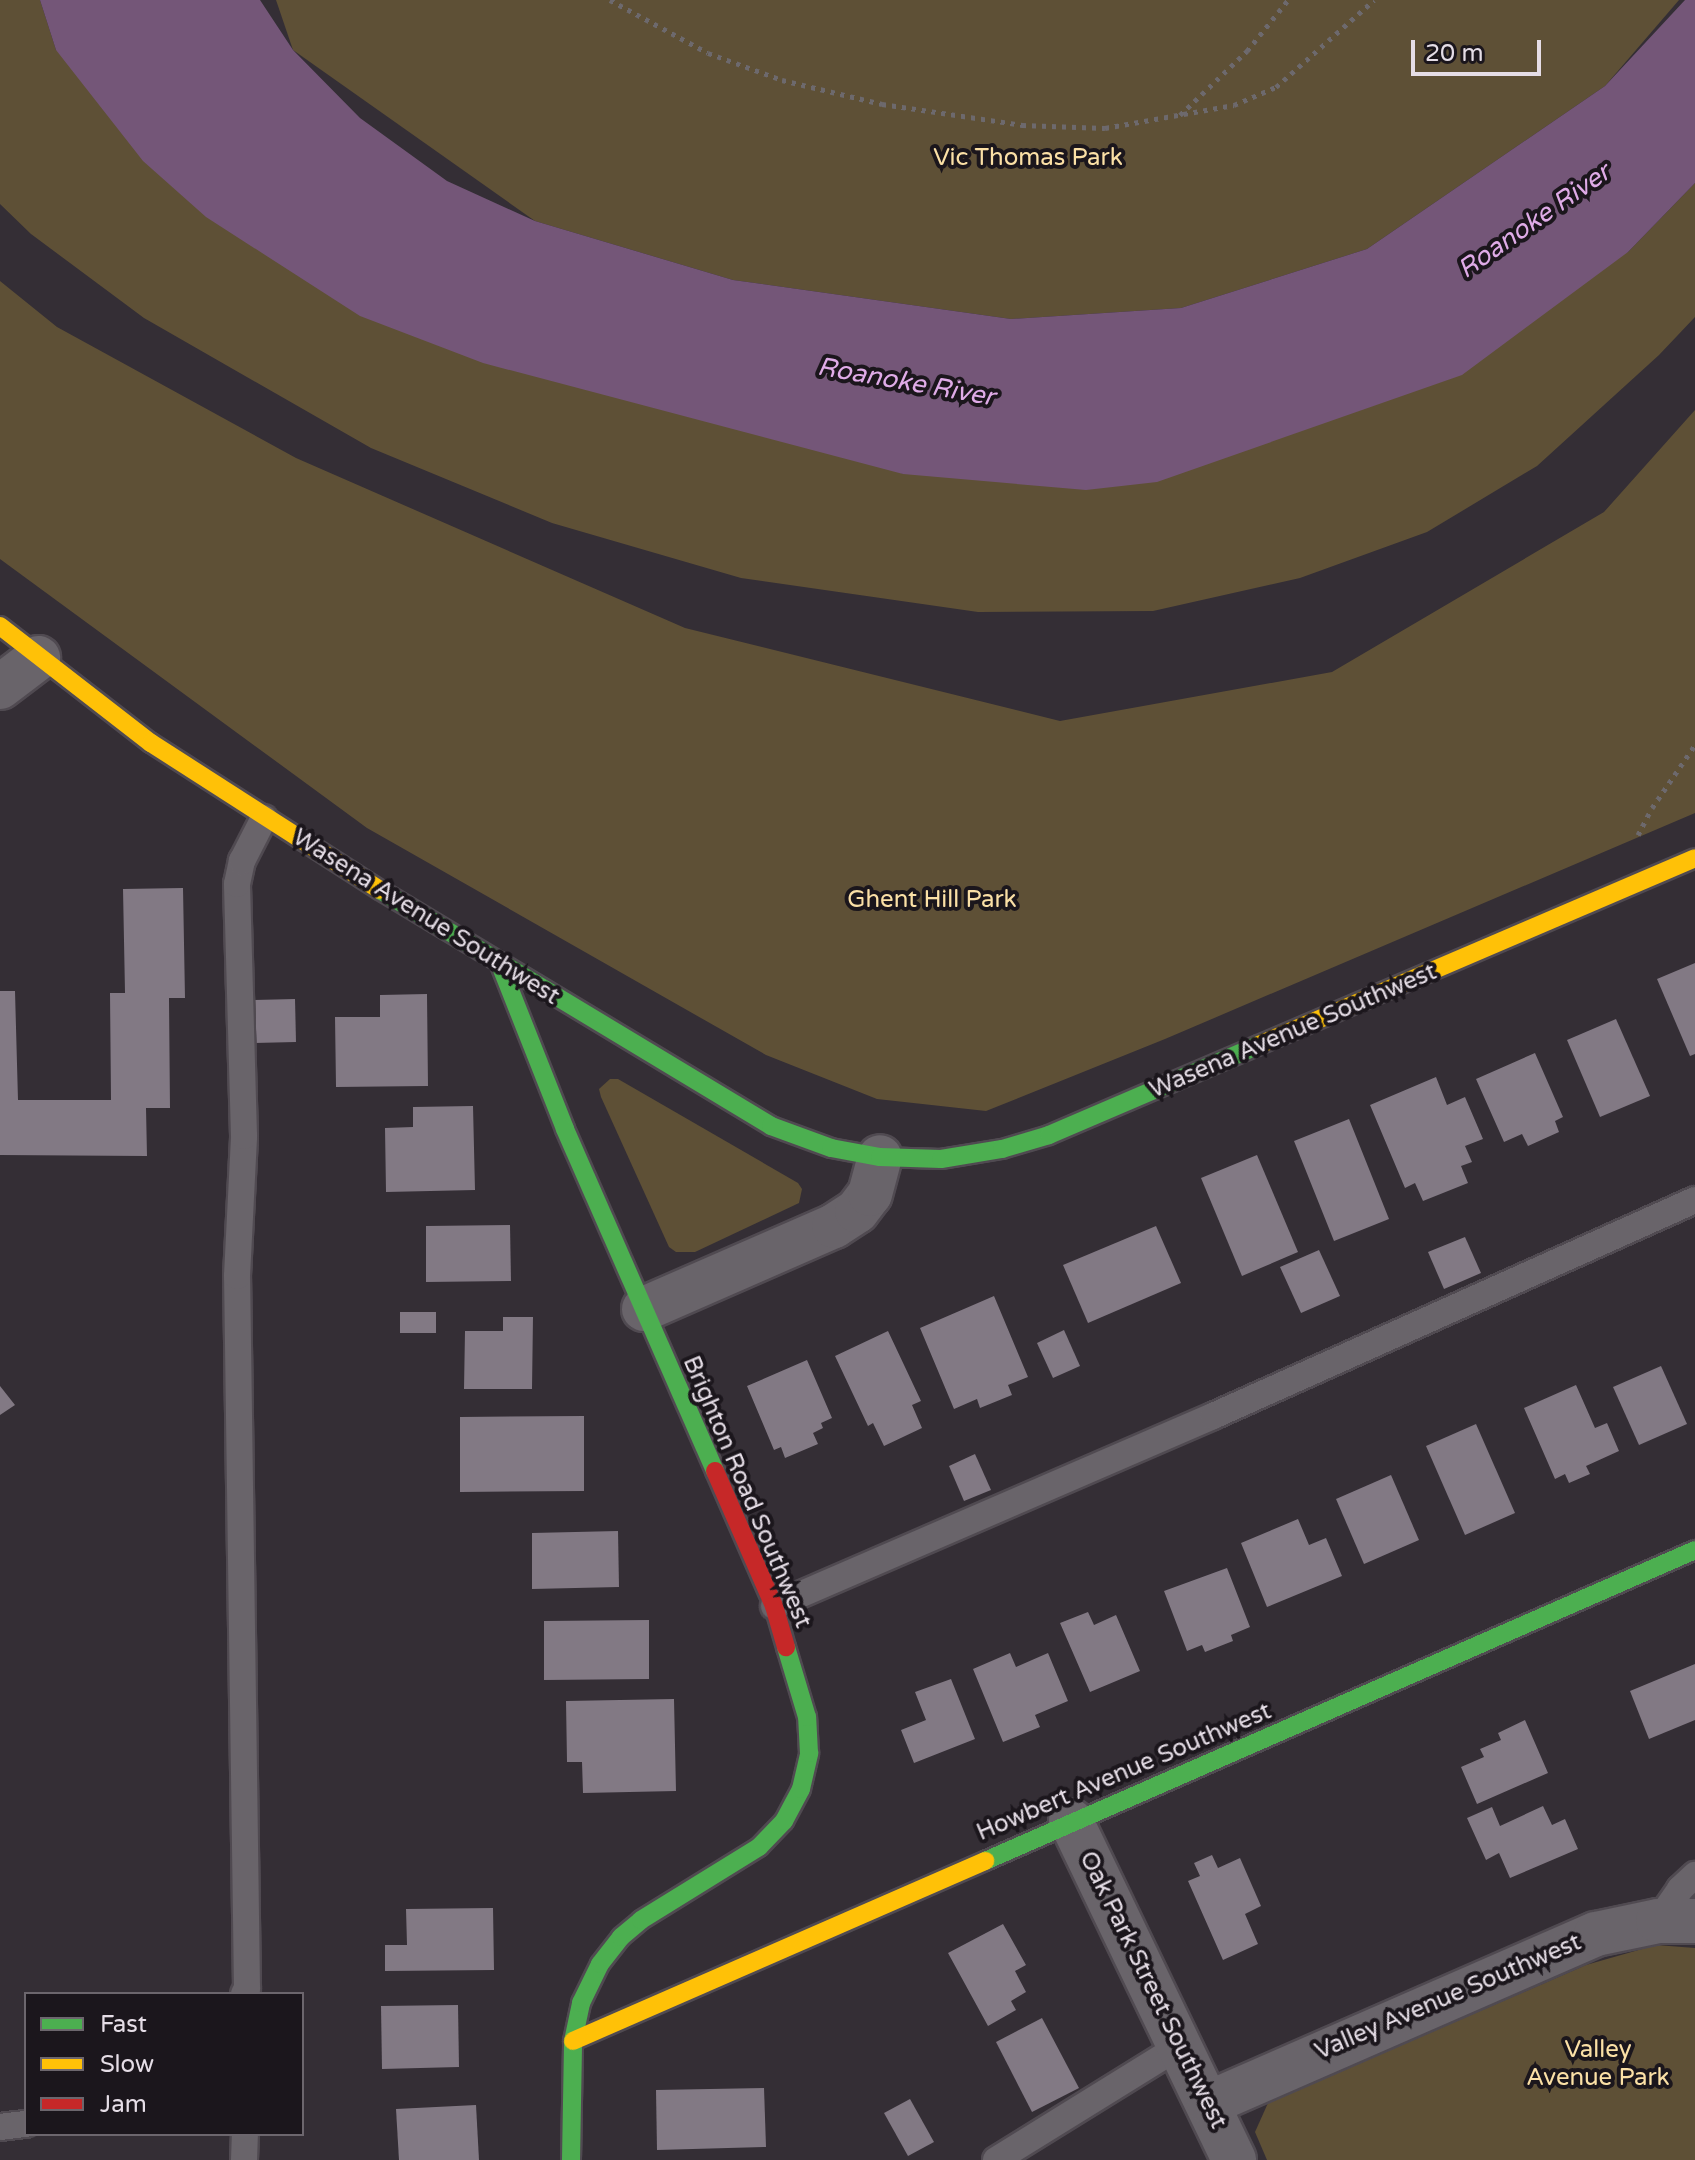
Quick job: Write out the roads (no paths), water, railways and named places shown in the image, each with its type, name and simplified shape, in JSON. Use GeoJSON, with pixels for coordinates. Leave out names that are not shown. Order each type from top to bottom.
{"type":"FeatureCollection","features":[{"type":"Feature","properties":{"kind":"street","name":"Wasena Avenue Southwest"},"geometry":{"type":"LineString","coordinates":[[0,626],[151,743],[264,818],[499,962],[771,1126],[831,1148],[880,1157],[941,1159],[1002,1149],[1049,1135],[1695,858]]}},
{"type":"Feature","properties":{"kind":"street"},"geometry":{"type":"LineString","coordinates":[[0,687],[38,658]]}},
{"type":"Feature","properties":{"kind":"street","name":"Brighton Road Southwest"},"geometry":{"type":"LineString","coordinates":[[499,962],[565,1129],[774,1606],[807,1717],[809,1753],[801,1789],[784,1821],[759,1847],[641,1920],[621,1937],[600,1964],[581,2003],[573,2041],[571,2160]]}},
{"type":"Feature","properties":{"kind":"street"},"geometry":{"type":"LineString","coordinates":[[644,1309],[834,1226],[857,1211],[870,1194],[880,1157]]}},
{"type":"Feature","properties":{"kind":"street","name":"Howbert Avenue Southwest"},"geometry":{"type":"LineString","coordinates":[[573,2041],[1695,1550]]}},
{"type":"Feature","properties":{"kind":"street","name":"Oak Park Street Southwest"},"geometry":{"type":"LineString","coordinates":[[1071,1821],[1234,2160]]}},
{"type":"Feature","properties":{"kind":"street","name":"Valley Avenue Southwest"},"geometry":{"type":"LineString","coordinates":[[1209,2103],[1596,1934],[1676,1921]]}},
{"type":"Feature","properties":{"kind":"lane"},"geometry":{"type":"LineString","coordinates":[[246,1992],[237,1398],[237,1276],[244,1136],[237,884],[242,861],[264,818]]}},
{"type":"Feature","properties":{"kind":"lane"},"geometry":{"type":"LineString","coordinates":[[774,1606],[1199,1422],[1695,1200]]}},
{"type":"Feature","properties":{"kind":"lane"},"geometry":{"type":"LineString","coordinates":[[1676,1921],[1680,1889],[1695,1875]]}},
{"type":"Feature","properties":{"kind":"lane"},"geometry":{"type":"LineString","coordinates":[[996,2160],[1180,2046]]}},
{"type":"Feature","properties":{"kind":"lane"},"geometry":{"type":"LineString","coordinates":[[0,2127],[24,2124]]}},
{"type":"Feature","properties":{"kind":"lane"},"geometry":{"type":"LineString","coordinates":[[244,2160],[245,2136]]}},
{"type":"Feature","properties":{"kind":"water","name":"Roanoke River"},"geometry":{"type":"Polygon","coordinates":[[[40,0],[260,0],[293,50],[360,118],[447,181],[535,221],[733,280],[1011,319],[1181,308],[1367,249],[1605,86],[1685,0],[1695,0],[1695,183],[1628,252],[1462,375],[1157,482],[1086,490],[903,474],[483,363],[360,316],[206,217],[143,161],[56,50],[40,0]]]}},
{"type":"Feature","properties":{"kind":"park label","name":"Vic Thomas Park"},"geometry":{"type":"Point","coordinates":[1028,158]}},
{"type":"Feature","properties":{"kind":"park label","name":"Ghent Hill Park"},"geometry":{"type":"Point","coordinates":[932,900]}},
{"type":"Feature","properties":{"kind":"park label","name":"Valley Avenue Park"},"geometry":{"type":"Point","coordinates":[1598,2064]}}]}
